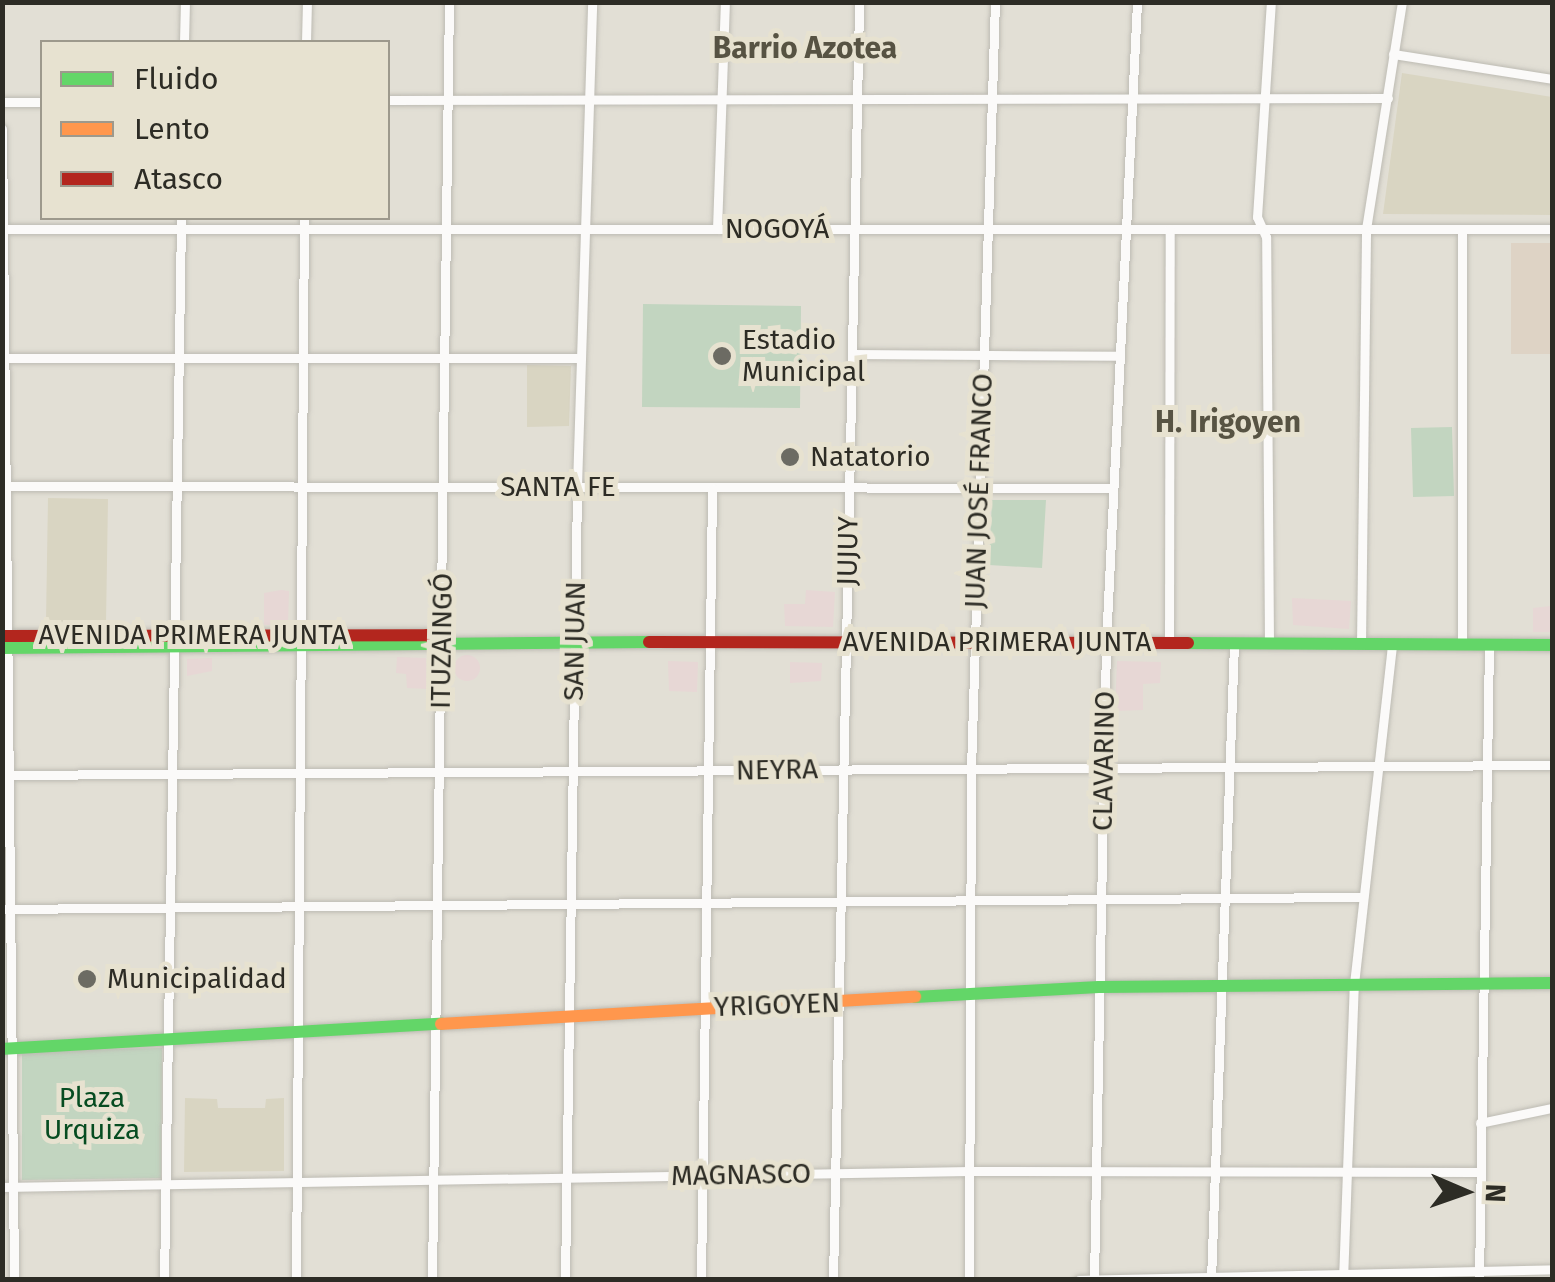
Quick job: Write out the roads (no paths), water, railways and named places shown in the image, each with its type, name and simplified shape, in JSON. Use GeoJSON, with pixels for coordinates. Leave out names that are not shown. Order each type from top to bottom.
{"type":"FeatureCollection","features":[{"type":"Feature","properties":{"kind":"main road","name":"AVENIDA PRIMERA JUNTA"},"geometry":{"type":"LineString","coordinates":[[7,642],[299,641],[427,634],[442,642],[1552,644]]}},
{"type":"Feature","properties":{"kind":"main road","name":"YRIGOYEN"},"geometry":{"type":"LineString","coordinates":[[9,1049],[1099,987],[1552,982]]}},
{"type":"Feature","properties":{"kind":"street"},"geometry":{"type":"LineString","coordinates":[[184,40],[185,2]]}},
{"type":"Feature","properties":{"kind":"street"},"geometry":{"type":"LineString","coordinates":[[306,40],[307,2]]}},
{"type":"Feature","properties":{"kind":"street","name":"ITUZAINGÓ"},"geometry":{"type":"LineString","coordinates":[[432,1280],[448,2]]}},
{"type":"Feature","properties":{"kind":"street","name":"SAN JUAN"},"geometry":{"type":"LineString","coordinates":[[565,1280],[577,486],[592,2]]}},
{"type":"Feature","properties":{"kind":"street"},"geometry":{"type":"LineString","coordinates":[[717,229],[725,2]]}},
{"type":"Feature","properties":{"kind":"street","name":"JUJUY"},"geometry":{"type":"LineString","coordinates":[[834,1280],[860,2]]}},
{"type":"Feature","properties":{"kind":"street","name":"JUAN JOSÉ FRANCO"},"geometry":{"type":"LineString","coordinates":[[968,1280],[971,769],[995,2]]}},
{"type":"Feature","properties":{"kind":"street","name":"CLAVARINO"},"geometry":{"type":"LineString","coordinates":[[1094,1279],[1106,643],[1136,2]]}},
{"type":"Feature","properties":{"kind":"street"},"geometry":{"type":"LineString","coordinates":[[1270,643],[1266,237],[1260,230],[1271,2]]}},
{"type":"Feature","properties":{"kind":"street"},"geometry":{"type":"LineString","coordinates":[[1361,644],[1366,230],[1402,2]]}},
{"type":"Feature","properties":{"kind":"street"},"geometry":{"type":"LineString","coordinates":[[1394,54],[1552,80]]}},
{"type":"Feature","properties":{"kind":"street"},"geometry":{"type":"LineString","coordinates":[[390,100],[1388,98]]}},
{"type":"Feature","properties":{"kind":"street"},"geometry":{"type":"LineString","coordinates":[[2,102],[40,102]]}},
{"type":"Feature","properties":{"kind":"street"},"geometry":{"type":"LineString","coordinates":[[2,129],[14,1280]]}},
{"type":"Feature","properties":{"kind":"street"},"geometry":{"type":"LineString","coordinates":[[164,1280],[162,1186],[168,1042],[181,220]]}},
{"type":"Feature","properties":{"kind":"street"},"geometry":{"type":"LineString","coordinates":[[296,1280],[304,220]]}},
{"type":"Feature","properties":{"kind":"street"},"geometry":{"type":"LineString","coordinates":[[1168,643],[1170,229]]}},
{"type":"Feature","properties":{"kind":"street","name":"NOGOYÁ"},"geometry":{"type":"LineString","coordinates":[[3,230],[1552,230]]}},
{"type":"Feature","properties":{"kind":"street"},"geometry":{"type":"LineString","coordinates":[[1462,230],[1462,644]]}},
{"type":"Feature","properties":{"kind":"street"},"geometry":{"type":"LineString","coordinates":[[5,358],[178,354],[581,358]]}},
{"type":"Feature","properties":{"kind":"street"},"geometry":{"type":"LineString","coordinates":[[853,354],[1120,356]]}},
{"type":"Feature","properties":{"kind":"street","name":"SANTA FE"},"geometry":{"type":"LineString","coordinates":[[6,486],[1113,488]]}},
{"type":"Feature","properties":{"kind":"street"},"geometry":{"type":"LineString","coordinates":[[700,1280],[712,488]]}},
{"type":"Feature","properties":{"kind":"street"},"geometry":{"type":"LineString","coordinates":[[1211,1278],[1217,986],[1234,643]]}},
{"type":"Feature","properties":{"kind":"street"},"geometry":{"type":"LineString","coordinates":[[1343,1276],[1354,984],[1392,644]]}},
{"type":"Feature","properties":{"kind":"street"},"geometry":{"type":"LineString","coordinates":[[1479,1275],[1488,644]]}},
{"type":"Feature","properties":{"kind":"street","name":"NEYRA"},"geometry":{"type":"LineString","coordinates":[[8,775],[1552,765]]}},
{"type":"Feature","properties":{"kind":"street"},"geometry":{"type":"LineString","coordinates":[[8,909],[1101,903],[1363,896]]}},
{"type":"Feature","properties":{"kind":"street"},"geometry":{"type":"LineString","coordinates":[[1480,1123],[1552,1108]]}},
{"type":"Feature","properties":{"kind":"street","name":"MAGNASCO"},"geometry":{"type":"LineString","coordinates":[[2,1187],[433,1184],[970,1172],[1479,1172]]}},
{"type":"Feature","properties":{"kind":"street"},"geometry":{"type":"LineString","coordinates":[[1079,1280],[1479,1275],[1552,1268]]}},
{"type":"Feature","properties":{"kind":"place","name":"Estadio Municipal"},"geometry":{"type":"Point","coordinates":[722,356]}},
{"type":"Feature","properties":{"kind":"place","name":"Natatorio"},"geometry":{"type":"Point","coordinates":[790,457]}},
{"type":"Feature","properties":{"kind":"place","name":"Municipalidad"},"geometry":{"type":"Point","coordinates":[87,979]}},
{"type":"Feature","properties":{"kind":"district","name":"Barrio Azotea"},"geometry":{"type":"Point","coordinates":[805,48]}},
{"type":"Feature","properties":{"kind":"district","name":"H. Irigoyen"},"geometry":{"type":"Point","coordinates":[1228,422]}},
{"type":"Feature","properties":{"kind":"park label","name":"Plaza Urquiza"},"geometry":{"type":"Point","coordinates":[92,1114]}}]}
